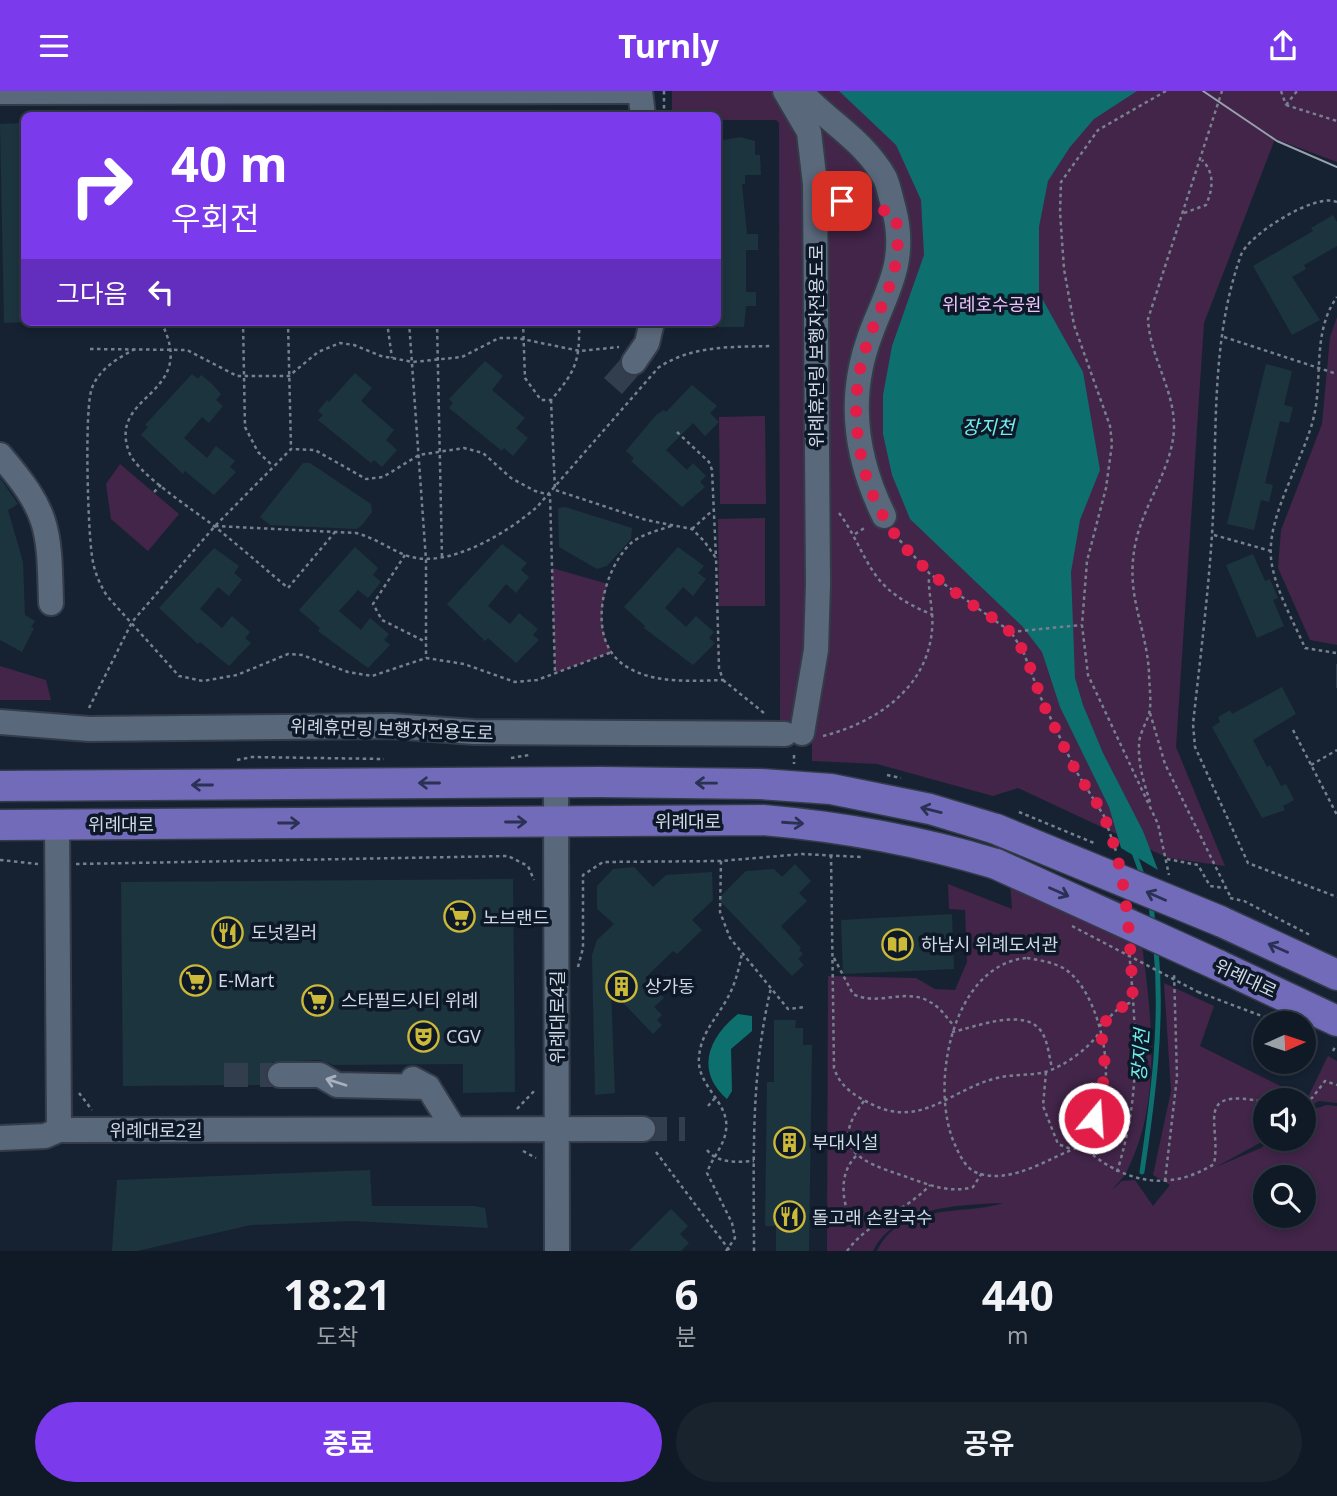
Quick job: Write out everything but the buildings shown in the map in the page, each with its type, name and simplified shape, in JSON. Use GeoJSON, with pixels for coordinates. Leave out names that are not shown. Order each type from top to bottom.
{"type":"FeatureCollection","features":[{"type":"Feature","properties":{"kind":"main road"},"geometry":{"type":"LineString","coordinates":[[0,786],[556,782],[760,784],[831,789],[930,809],[996,829],[1225,910],[1337,975]]}},
{"type":"Feature","properties":{"kind":"main road"},"geometry":{"type":"LineString","coordinates":[[415,822],[434,805],[482,800],[485,792],[480,783]]}},
{"type":"Feature","properties":{"kind":"main road","name":"위례대로"},"geometry":{"type":"LineString","coordinates":[[0,825],[763,820],[830,826],[921,841],[996,864],[1337,1021]]}},
{"type":"Feature","properties":{"kind":"street"},"geometry":{"type":"LineString","coordinates":[[249,91],[251,112]]}},
{"type":"Feature","properties":{"kind":"street"},"geometry":{"type":"LineString","coordinates":[[0,92],[640,91],[651,112]]}},
{"type":"Feature","properties":{"kind":"street","name":"위례휴먼링 보행자전용도로"},"geometry":{"type":"LineString","coordinates":[[0,722],[89,729],[391,726],[474,732],[800,740],[816,650],[815,195],[813,148],[809,131],[785,91]]}},
{"type":"Feature","properties":{"kind":"street"},"geometry":{"type":"LineString","coordinates":[[800,91],[832,122],[855,137],[872,158],[886,180],[895,213],[899,235],[898,262],[893,283],[863,359],[856,400],[860,452],[869,486],[884,516]]}},
{"type":"Feature","properties":{"kind":"street"},"geometry":{"type":"LineString","coordinates":[[631,354],[647,344],[651,326]]}},
{"type":"Feature","properties":{"kind":"street"},"geometry":{"type":"LineString","coordinates":[[0,455],[26,485],[43,513],[50,546],[51,603]]}},
{"type":"Feature","properties":{"kind":"street","name":"위례대로4길"},"geometry":{"type":"LineString","coordinates":[[556,782],[557,1251]]}},
{"type":"Feature","properties":{"kind":"street"},"geometry":{"type":"LineString","coordinates":[[57,824],[59,1130]]}},
{"type":"Feature","properties":{"kind":"street"},"geometry":{"type":"LineString","coordinates":[[281,1075],[320,1075],[337,1086],[428,1087]]}},
{"type":"Feature","properties":{"kind":"street"},"geometry":{"type":"LineString","coordinates":[[380,1075],[410,1077],[428,1087],[454,1129]]}},
{"type":"Feature","properties":{"kind":"street","name":"위례대로2길"},"geometry":{"type":"LineString","coordinates":[[0,1138],[45,1136],[59,1130],[643,1129]]}},
{"type":"Feature","properties":{"kind":"path"},"geometry":{"type":"LineString","coordinates":[[654,112],[664,91]]}},
{"type":"Feature","properties":{"kind":"path"},"geometry":{"type":"LineString","coordinates":[[1155,816],[1087,675],[1082,625],[1087,561],[1107,488],[1112,444],[1110,426],[1083,355],[1072,313],[1064,268],[1061,182],[1098,130],[1166,91]]}},
{"type":"Feature","properties":{"kind":"path"},"geometry":{"type":"LineString","coordinates":[[1222,91],[1202,160],[1148,319],[1149,341],[1173,407],[1175,429],[1157,484],[1142,517],[1131,579],[1149,670],[1149,712],[1165,764],[1225,888],[1225,910]]}},
{"type":"Feature","properties":{"kind":"path"},"geometry":{"type":"LineString","coordinates":[[1281,91],[1286,105]]}},
{"type":"Feature","properties":{"kind":"path"},"geometry":{"type":"LineString","coordinates":[[1286,105],[1297,91]]}},
{"type":"Feature","properties":{"kind":"path"},"geometry":{"type":"LineString","coordinates":[[1286,105],[1337,121]]}},
{"type":"Feature","properties":{"kind":"path"},"geometry":{"type":"LineString","coordinates":[[1184,213],[1206,205],[1212,192],[1208,166],[1202,160]]}},
{"type":"Feature","properties":{"kind":"path"},"geometry":{"type":"LineString","coordinates":[[815,195],[895,213]]}},
{"type":"Feature","properties":{"kind":"path"},"geometry":{"type":"LineString","coordinates":[[1337,202],[1319,199],[1305,205],[1247,245],[1241,254],[1222,336],[1212,535],[1193,724],[1195,747],[1248,863],[1337,897]]}},
{"type":"Feature","properties":{"kind":"path"},"geometry":{"type":"LineString","coordinates":[[1336,653],[1305,647],[1274,573],[1271,551],[1277,519],[1314,413],[1321,337],[1330,307],[1337,297]]}},
{"type":"Feature","properties":{"kind":"path"},"geometry":{"type":"LineString","coordinates":[[163,326],[173,349],[171,369],[127,418],[125,435],[130,456],[161,485],[215,526],[288,588],[335,532]]}},
{"type":"Feature","properties":{"kind":"path"},"geometry":{"type":"LineString","coordinates":[[243,326],[245,427],[249,440],[274,466]]}},
{"type":"Feature","properties":{"kind":"path"},"geometry":{"type":"LineString","coordinates":[[89,729],[89,708],[132,622],[215,526],[291,449],[289,326]]}},
{"type":"Feature","properties":{"kind":"path"},"geometry":{"type":"LineString","coordinates":[[388,326],[392,358]]}},
{"type":"Feature","properties":{"kind":"path"},"geometry":{"type":"LineString","coordinates":[[409,326],[426,560],[426,657]]}},
{"type":"Feature","properties":{"kind":"path"},"geometry":{"type":"LineString","coordinates":[[437,326],[442,558]]}},
{"type":"Feature","properties":{"kind":"path"},"geometry":{"type":"LineString","coordinates":[[523,326],[525,378],[541,400],[551,400]]}},
{"type":"Feature","properties":{"kind":"path"},"geometry":{"type":"LineString","coordinates":[[555,490],[551,400],[574,372],[580,351],[579,326]]}},
{"type":"Feature","properties":{"kind":"path"},"geometry":{"type":"LineString","coordinates":[[1222,336],[1337,374]]}},
{"type":"Feature","properties":{"kind":"path"},"geometry":{"type":"LineString","coordinates":[[90,349],[187,350],[244,376],[289,376],[330,345],[354,345],[413,362],[463,357],[499,338],[524,339],[580,351],[631,354]]}},
{"type":"Feature","properties":{"kind":"path"},"geometry":{"type":"LineString","coordinates":[[215,526],[356,533],[379,540],[405,555],[426,560],[442,558],[482,543],[516,525],[555,490],[658,368],[674,356],[699,350],[772,346]]}},
{"type":"Feature","properties":{"kind":"path"},"geometry":{"type":"LineString","coordinates":[[135,349],[114,360],[92,387],[88,415],[91,556],[98,582],[179,676],[203,681],[237,675],[288,654],[302,655],[348,672],[372,675],[396,670],[426,657],[464,664],[515,682],[537,680],[612,652]]}},
{"type":"Feature","properties":{"kind":"path"},"geometry":{"type":"LineString","coordinates":[[677,432],[709,462],[716,558],[719,669],[723,680],[766,715]]}},
{"type":"Feature","properties":{"kind":"path"},"geometry":{"type":"LineString","coordinates":[[291,449],[315,450],[366,479],[383,477],[419,455],[464,448],[483,453],[511,478],[535,491],[550,495]]}},
{"type":"Feature","properties":{"kind":"path"},"geometry":{"type":"LineString","coordinates":[[154,492],[161,485]]}},
{"type":"Feature","properties":{"kind":"path"},"geometry":{"type":"LineString","coordinates":[[555,490],[646,520],[692,529],[716,558]]}},
{"type":"Feature","properties":{"kind":"path"},"geometry":{"type":"LineString","coordinates":[[550,495],[555,673]]}},
{"type":"Feature","properties":{"kind":"path"},"geometry":{"type":"LineString","coordinates":[[817,498],[837,510],[855,534],[880,581],[893,594],[933,615]]}},
{"type":"Feature","properties":{"kind":"path"},"geometry":{"type":"LineString","coordinates":[[692,529],[713,510]]}},
{"type":"Feature","properties":{"kind":"path"},"geometry":{"type":"LineString","coordinates":[[884,516],[901,544],[930,574],[1011,632],[1023,651],[1041,698],[1076,771],[1104,815],[1118,861]]}},
{"type":"Feature","properties":{"kind":"path"},"geometry":{"type":"LineString","coordinates":[[674,525],[631,544],[612,571],[602,601],[603,623],[612,652],[623,665],[647,675],[690,681],[723,680]]}},
{"type":"Feature","properties":{"kind":"path"},"geometry":{"type":"LineString","coordinates":[[1212,535],[1271,551]]}},
{"type":"Feature","properties":{"kind":"path"},"geometry":{"type":"LineString","coordinates":[[405,555],[373,604],[382,620],[426,642]]}},
{"type":"Feature","properties":{"kind":"path"},"geometry":{"type":"LineString","coordinates":[[794,764],[800,740],[864,723],[897,700],[921,664],[932,635],[930,574]]}},
{"type":"Feature","properties":{"kind":"path"},"geometry":{"type":"LineString","coordinates":[[1011,632],[1082,625]]}},
{"type":"Feature","properties":{"kind":"path"},"geometry":{"type":"LineString","coordinates":[[1149,712],[1139,742],[1141,774],[1167,859],[1169,878]]}},
{"type":"Feature","properties":{"kind":"path"},"geometry":{"type":"LineString","coordinates":[[1293,730],[1337,815]]}},
{"type":"Feature","properties":{"kind":"path"},"geometry":{"type":"LineString","coordinates":[[1311,765],[1337,750]]}},
{"type":"Feature","properties":{"kind":"path"},"geometry":{"type":"LineString","coordinates":[[830,826],[834,1068],[842,1084],[864,1101],[896,1112],[914,1111],[944,1103],[996,1078],[1045,1072],[1078,1054],[1101,1034]]}},
{"type":"Feature","properties":{"kind":"path"},"geometry":{"type":"LineString","coordinates":[[594,866],[603,862],[720,861],[803,854],[845,857]]}},
{"type":"Feature","properties":{"kind":"path"},"geometry":{"type":"LineString","coordinates":[[73,864],[508,856],[528,866]]}},
{"type":"Feature","properties":{"kind":"path"},"geometry":{"type":"LineString","coordinates":[[1167,859],[1198,865],[1210,885],[1225,888]]}},
{"type":"Feature","properties":{"kind":"path"},"geometry":{"type":"LineString","coordinates":[[0,860],[44,865]]}},
{"type":"Feature","properties":{"kind":"path"},"geometry":{"type":"LineString","coordinates":[[720,861],[720,912],[730,938],[788,1009],[806,1007]]}},
{"type":"Feature","properties":{"kind":"path"},"geometry":{"type":"LineString","coordinates":[[77,874],[81,864]]}},
{"type":"Feature","properties":{"kind":"path"},"geometry":{"type":"LineString","coordinates":[[1244,901],[1314,937]]}},
{"type":"Feature","properties":{"kind":"path"},"geometry":{"type":"LineString","coordinates":[[1071,925],[1198,992],[1253,1013]]}},
{"type":"Feature","properties":{"kind":"path"},"geometry":{"type":"LineString","coordinates":[[1120,1173],[1135,1099],[1137,1059],[1129,943]]}},
{"type":"Feature","properties":{"kind":"path"},"geometry":{"type":"LineString","coordinates":[[656,1152],[728,1250],[735,1238],[733,1223],[707,1173],[712,1156],[723,1145],[727,1127],[715,1098],[701,1078],[698,1059],[701,1044],[727,1000],[742,953]]}},
{"type":"Feature","properties":{"kind":"path"},"geometry":{"type":"LineString","coordinates":[[832,955],[853,994],[873,1000],[913,996],[930,1002],[955,1026]]}},
{"type":"Feature","properties":{"kind":"path"},"geometry":{"type":"LineString","coordinates":[[1027,958],[1064,968],[1080,983],[1094,1006],[1101,1034],[1104,1088],[1082,1146],[1029,1170],[982,1173],[968,1166],[951,1138],[944,1103],[945,1059],[952,1032],[985,979],[1002,964],[1027,958]]}},
{"type":"Feature","properties":{"kind":"path"},"geometry":{"type":"LineString","coordinates":[[1165,1181],[1177,1077],[1174,963]]}},
{"type":"Feature","properties":{"kind":"path"},"geometry":{"type":"LineString","coordinates":[[754,1251],[754,1110],[760,1034],[771,988]]}},
{"type":"Feature","properties":{"kind":"path"},"geometry":{"type":"LineString","coordinates":[[1099,1028],[1118,1009],[1133,1002]]}},
{"type":"Feature","properties":{"kind":"path"},"geometry":{"type":"LineString","coordinates":[[952,1032],[1010,1020],[1027,1021],[1041,1031],[1052,1068]]}},
{"type":"Feature","properties":{"kind":"path"},"geometry":{"type":"LineString","coordinates":[[1333,1052],[1337,1041]]}},
{"type":"Feature","properties":{"kind":"path"},"geometry":{"type":"LineString","coordinates":[[1045,1072],[1043,1106],[1058,1144],[1071,1149]]}},
{"type":"Feature","properties":{"kind":"path"},"geometry":{"type":"LineString","coordinates":[[1316,1093],[1325,1081],[1337,1085]]}},
{"type":"Feature","properties":{"kind":"path"},"geometry":{"type":"LineString","coordinates":[[77,1089],[97,1114]]}},
{"type":"Feature","properties":{"kind":"path"},"geometry":{"type":"LineString","coordinates":[[505,1109],[517,1109],[536,1089]]}},
{"type":"Feature","properties":{"kind":"path"},"geometry":{"type":"LineString","coordinates":[[708,1106],[715,1098]]}},
{"type":"Feature","properties":{"kind":"path"},"geometry":{"type":"LineString","coordinates":[[1082,1146],[1120,1173],[1165,1181],[1189,1177],[1214,1164],[1216,1153],[1213,1114],[1220,1104],[1231,1098],[1253,1100]]}},
{"type":"Feature","properties":{"kind":"path"},"geometry":{"type":"LineString","coordinates":[[864,1101],[852,1118],[850,1147],[866,1164],[930,1185],[963,1190],[973,1187],[982,1173]]}},
{"type":"Feature","properties":{"kind":"path"},"geometry":{"type":"LineString","coordinates":[[519,1148],[537,1158]]}},
{"type":"Feature","properties":{"kind":"path"},"geometry":{"type":"LineString","coordinates":[[708,1150],[712,1156],[732,1162],[754,1161]]}},
{"type":"Feature","properties":{"kind":"path"},"geometry":{"type":"LineString","coordinates":[[856,1156],[847,1165],[844,1177],[847,1210],[860,1216],[883,1217],[902,1210],[930,1185]]}},
{"type":"Feature","properties":{"kind":"path"},"geometry":{"type":"LineString","coordinates":[[847,1251],[883,1217]]}},
{"type":"Feature","properties":{"kind":"green space","name":"위례호수공원"},"geometry":{"type":"Polygon","coordinates":[[[672,91],[1337,91],[1337,162],[1275,139],[1204,323],[1176,747],[1225,866],[1168,858],[1018,788],[993,796],[877,764],[812,761],[812,726],[780,725],[779,123],[776,120],[721,120],[721,112],[672,112],[672,91]]]}},
{"type":"Feature","properties":{"kind":"green space"},"geometry":{"type":"Polygon","coordinates":[[[1337,317],[1337,645],[1310,640],[1278,568],[1281,530],[1322,424],[1330,337],[1337,317]]]}},
{"type":"Feature","properties":{"kind":"green space"},"geometry":{"type":"Polygon","coordinates":[[[765,416],[766,504],[720,504],[719,417],[765,416]]]}},
{"type":"Feature","properties":{"kind":"green space"},"geometry":{"type":"Polygon","coordinates":[[[120,464],[179,514],[148,551],[111,519],[106,484],[120,464]]]}},
{"type":"Feature","properties":{"kind":"green space"},"geometry":{"type":"Polygon","coordinates":[[[765,518],[765,606],[719,606],[718,519],[765,518]]]}},
{"type":"Feature","properties":{"kind":"green space"},"geometry":{"type":"Polygon","coordinates":[[[552,568],[608,584],[603,600],[602,618],[605,636],[612,652],[555,673],[552,568]]]}},
{"type":"Feature","properties":{"kind":"green space"},"geometry":{"type":"Polygon","coordinates":[[[0,666],[46,680],[51,700],[0,700],[0,666]]]}},
{"type":"Feature","properties":{"kind":"green space"},"geometry":{"type":"Polygon","coordinates":[[[1008,853],[1137,909],[1149,1007],[1151,1074],[1140,1139],[1127,1172],[1112,1190],[1122,1181],[1135,1180],[1153,1206],[1170,1185],[1153,1175],[1171,1091],[1164,983],[1214,1006],[1200,1046],[1253,1072],[1253,1075],[1259,1075],[1285,1088],[1253,1088],[1253,1147],[1216,1167],[1254,1151],[1316,1151],[1316,1108],[1327,1105],[1337,1106],[1337,1251],[877,1251],[888,1235],[901,1224],[917,1217],[1003,1203],[949,1207],[913,1217],[897,1225],[883,1236],[873,1251],[827,1251],[828,976],[916,978],[935,989],[955,990],[967,962],[965,910],[949,909],[948,884],[1012,909],[1008,853]]]}},
{"type":"Feature","properties":{"kind":"green space"},"geometry":{"type":"Polygon","coordinates":[[[1328,1056],[1337,1061],[1337,1103],[1316,1103],[1316,1088],[1312,1088],[1328,1056]]]}},
{"type":"Feature","properties":{"kind":"water","name":"장지천"},"geometry":{"type":"Polygon","coordinates":[[[839,91],[1137,91],[1094,119],[1070,147],[1048,181],[1039,227],[1039,293],[1083,372],[1100,470],[1080,520],[1071,572],[1075,678],[1103,753],[1143,831],[1158,870],[1121,848],[1109,807],[1060,707],[1042,652],[1022,626],[910,519],[892,475],[883,434],[883,395],[892,346],[924,255],[921,200],[896,145],[839,91]]]}},
{"type":"Feature","properties":{"kind":"water"},"geometry":{"type":"Polygon","coordinates":[[[738,1014],[752,1016],[752,1031],[731,1049],[732,1091],[727,1099],[711,1077],[709,1055],[719,1033],[738,1014]]]}},
{"type":"Feature","properties":{"kind":"waterway","name":"장지천"},"geometry":{"type":"LineString","coordinates":[[1133,850],[1143,877]]}},
{"type":"Feature","properties":{"kind":"waterway","name":"장지천"},"geometry":{"type":"LineString","coordinates":[[1151,903],[1153,925]]}},
{"type":"Feature","properties":{"kind":"waterway","name":"장지천"},"geometry":{"type":"LineString","coordinates":[[1142,1172],[1158,1033],[1156,949]]}},
{"type":"Feature","properties":{"kind":"tunnel"},"geometry":{"type":"LineString","coordinates":[[613,386],[634,362]]}},
{"type":"Feature","properties":{"kind":"tunnel"},"geometry":{"type":"LineString","coordinates":[[224,1075],[280,1075]]}},
{"type":"Feature","properties":{"kind":"tunnel"},"geometry":{"type":"LineString","coordinates":[[643,1129],[685,1129]]}},
{"type":"Feature","properties":{"kind":"tram line"},"geometry":{"type":"LineString","coordinates":[[1203,91],[1277,141],[1337,167]]}},
{"type":"Feature","properties":{"kind":"place","name":"노브랜드"},"geometry":{"type":"Point","coordinates":[460,917]}},
{"type":"Feature","properties":{"kind":"place","name":"도넛킬러"},"geometry":{"type":"Point","coordinates":[228,932]}},
{"type":"Feature","properties":{"kind":"place","name":"하남시 위례도서관"},"geometry":{"type":"Point","coordinates":[898,944]}},
{"type":"Feature","properties":{"kind":"place","name":"E-Mart"},"geometry":{"type":"Point","coordinates":[195,980]}},
{"type":"Feature","properties":{"kind":"place","name":"상가동"},"geometry":{"type":"Point","coordinates":[622,986]}},
{"type":"Feature","properties":{"kind":"place","name":"스타필드시티 위례"},"geometry":{"type":"Point","coordinates":[318,1000]}},
{"type":"Feature","properties":{"kind":"place","name":"CGV"},"geometry":{"type":"Point","coordinates":[423,1036]}},
{"type":"Feature","properties":{"kind":"place","name":"부대시설"},"geometry":{"type":"Point","coordinates":[789,1142]}},
{"type":"Feature","properties":{"kind":"place","name":"돌고래 손칼국수"},"geometry":{"type":"Point","coordinates":[789,1217]}},
{"type":"Feature","properties":{"kind":"route"},"geometry":{"type":"LineString","coordinates":[[842,201],[895,213],[899,235],[898,262],[893,283],[867,346],[856,400],[860,452],[869,486],[889,526],[915,560],[943,585],[1011,632],[1023,651],[1041,698],[1076,771],[1104,815],[1116,850],[1126,918],[1133,1002],[1118,1009],[1099,1028],[1103,1043],[1104,1088],[1094,1118]]}}]}
